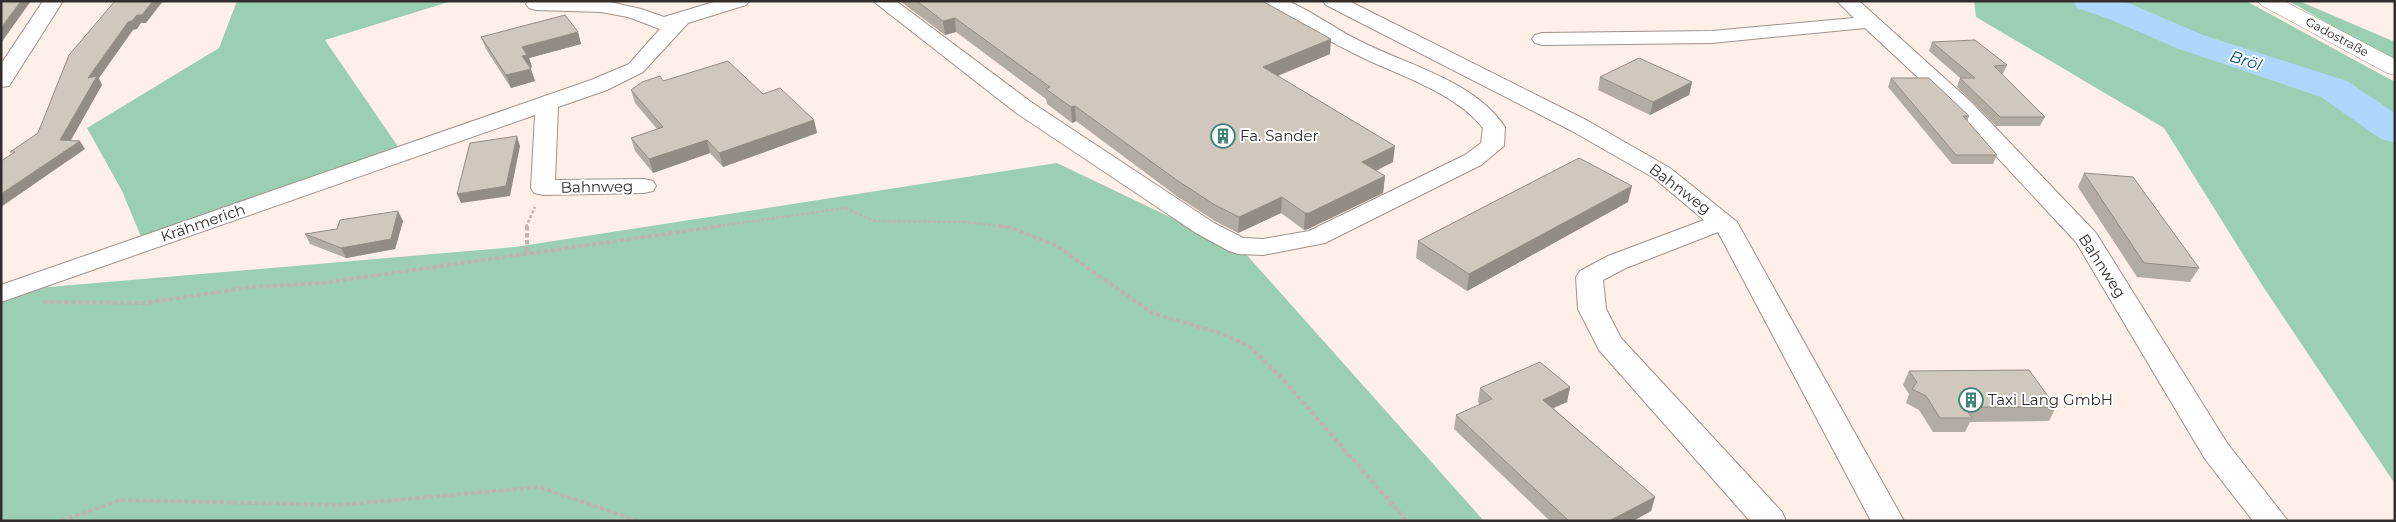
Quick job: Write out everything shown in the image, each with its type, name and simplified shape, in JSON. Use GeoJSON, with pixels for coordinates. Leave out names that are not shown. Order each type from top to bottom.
{"type":"FeatureCollection","features":[{"type":"Feature","properties":{"kind":"main road","name":"Gadostraße"},"geometry":{"type":"LineString","coordinates":[[2268,1],[2387,64]]}},
{"type":"Feature","properties":{"kind":"street"},"geometry":{"type":"LineString","coordinates":[[1,81],[53,1]]}},
{"type":"Feature","properties":{"kind":"street"},"geometry":{"type":"LineString","coordinates":[[406,153],[547,104],[636,68],[664,24],[739,1]]}},
{"type":"Feature","properties":{"kind":"street"},"geometry":{"type":"LineString","coordinates":[[884,1],[1023,107],[1088,152],[1205,228],[1238,246],[1263,247],[1316,238],[1473,160],[1492,146],[1494,127],[1490,120],[1476,107],[1399,66],[1352,45],[1273,1]]}},
{"type":"Feature","properties":{"kind":"street","name":"Bahnweg"},"geometry":{"type":"LineString","coordinates":[[1333,1],[1588,131],[1662,173],[1728,227],[1888,521]]}},
{"type":"Feature","properties":{"kind":"street","name":"Bahnweg"},"geometry":{"type":"LineString","coordinates":[[1847,1],[1963,107],[2087,238],[2216,451],[2272,521]]}},
{"type":"Feature","properties":{"kind":"street"},"geometry":{"type":"LineString","coordinates":[[536,4],[566,2],[650,17],[664,24]]}},
{"type":"Feature","properties":{"kind":"street"},"geometry":{"type":"LineString","coordinates":[[1542,39],[1712,37],[1870,22]]}},
{"type":"Feature","properties":{"kind":"street"},"geometry":{"type":"LineString","coordinates":[[1,52],[29,40]]}},
{"type":"Feature","properties":{"kind":"street","name":"Bahnweg"},"geometry":{"type":"LineString","coordinates":[[547,104],[543,188],[644,186]]}},
{"type":"Feature","properties":{"kind":"street","name":"Krähmerich"},"geometry":{"type":"LineString","coordinates":[[1,294],[406,153]]}},
{"type":"Feature","properties":{"kind":"street"},"geometry":{"type":"LineString","coordinates":[[1722,222],[1617,262],[1589,277],[1592,309],[1609,343],[1770,521]]}},
{"type":"Feature","properties":{"kind":"path"},"geometry":{"type":"LineString","coordinates":[[527,253],[526,227],[543,188]]}},
{"type":"Feature","properties":{"kind":"path"},"geometry":{"type":"LineString","coordinates":[[34,302],[146,303],[251,287],[322,283],[846,208],[874,220],[965,222],[1009,227],[1055,245],[1152,313],[1220,332],[1249,346],[1280,376],[1407,521]]}},
{"type":"Feature","properties":{"kind":"path"},"geometry":{"type":"LineString","coordinates":[[62,521],[120,500],[339,505],[539,487],[638,521]]}},
{"type":"Feature","properties":{"kind":"green space"},"geometry":{"type":"Polygon","coordinates":[[[237,1],[452,1],[325,40],[401,151],[142,239],[122,191],[87,128],[219,48],[237,1]]]}},
{"type":"Feature","properties":{"kind":"green space"},"geometry":{"type":"Polygon","coordinates":[[[1974,1],[2246,1],[2395,82],[2395,484],[2262,285],[2164,128],[1976,17],[1974,1]]]}},
{"type":"Feature","properties":{"kind":"green space"},"geometry":{"type":"Polygon","coordinates":[[[2289,1],[2299,1],[2395,42],[2395,62],[2289,1]]]}},
{"type":"Feature","properties":{"kind":"green space"},"geometry":{"type":"Polygon","coordinates":[[[1057,163],[1245,253],[1484,521],[1,521],[1,299],[26,289],[515,247],[1057,163]]]}},
{"type":"Feature","properties":{"kind":"building"},"geometry":{"type":"Polygon","coordinates":[[[1,1],[21,1],[1,28],[1,1]]]}},
{"type":"Feature","properties":{"kind":"building"},"geometry":{"type":"Polygon","coordinates":[[[115,1],[153,1],[142,15],[137,15],[132,21],[128,22],[88,78],[97,76],[60,140],[80,141],[1,194],[1,161],[15,152],[10,152],[38,133],[69,55],[115,1]]]}},
{"type":"Feature","properties":{"kind":"building","name":"Fa. Sander"},"geometry":{"type":"Polygon","coordinates":[[[917,1],[1262,1],[1331,39],[1263,67],[1395,146],[1362,162],[1385,176],[1309,213],[1305,213],[1282,197],[1239,217],[1215,205],[1178,181],[1075,106],[1071,107],[1046,89],[1050,87],[955,18],[943,21],[917,1]]]}},
{"type":"Feature","properties":{"kind":"building"},"geometry":{"type":"Polygon","coordinates":[[[565,15],[578,32],[522,47],[527,55],[522,56],[531,69],[506,75],[481,37],[565,15]]]}},
{"type":"Feature","properties":{"kind":"building"},"geometry":{"type":"Polygon","coordinates":[[[1975,40],[2007,65],[1994,66],[2045,117],[2000,117],[1960,78],[1975,78],[1932,42],[1975,40]]]}},
{"type":"Feature","properties":{"kind":"building"},"geometry":{"type":"Polygon","coordinates":[[[1639,58],[1692,82],[1653,102],[1600,77],[1639,58]]]}},
{"type":"Feature","properties":{"kind":"building"},"geometry":{"type":"Polygon","coordinates":[[[728,61],[763,94],[780,88],[814,120],[719,153],[707,140],[649,159],[631,138],[663,127],[631,90],[642,82],[660,76],[663,81],[728,61]]]}},
{"type":"Feature","properties":{"kind":"building"},"geometry":{"type":"Polygon","coordinates":[[[1891,78],[1929,78],[1969,116],[1963,116],[1997,155],[1956,155],[1891,78]]]}},
{"type":"Feature","properties":{"kind":"building"},"geometry":{"type":"Polygon","coordinates":[[[517,136],[506,186],[457,194],[470,143],[517,136]]]}},
{"type":"Feature","properties":{"kind":"building"},"geometry":{"type":"Polygon","coordinates":[[[1579,158],[1632,186],[1469,274],[1418,241],[1579,158]]]}},
{"type":"Feature","properties":{"kind":"building"},"geometry":{"type":"Polygon","coordinates":[[[2084,173],[2133,177],[2199,268],[2144,263],[2084,173]]]}},
{"type":"Feature","properties":{"kind":"building"},"geometry":{"type":"Polygon","coordinates":[[[398,211],[391,239],[341,248],[305,234],[337,229],[340,220],[398,211]]]}},
{"type":"Feature","properties":{"kind":"building"},"geometry":{"type":"Polygon","coordinates":[[[1540,362],[1570,387],[1543,400],[1655,497],[1609,521],[1569,521],[1456,415],[1492,399],[1480,388],[1540,362]]]}},
{"type":"Feature","properties":{"kind":"building"},"geometry":{"type":"Polygon","coordinates":[[[2029,370],[2056,407],[1965,407],[1972,418],[1940,418],[1926,396],[1912,389],[1917,382],[1909,371],[2029,370]]]}},
{"type":"Feature","properties":{"kind":"waterway","name":"Bröl"},"geometry":{"type":"LineString","coordinates":[[2089,1],[2121,12],[2191,42],[2334,89],[2395,131]]}},
{"type":"Feature","properties":{"kind":"place","name":"Fa. Sander"},"geometry":{"type":"Point","coordinates":[1223,136]}},
{"type":"Feature","properties":{"kind":"place","name":"Taxi Lang GmbH"},"geometry":{"type":"Point","coordinates":[1971,400]}}]}
